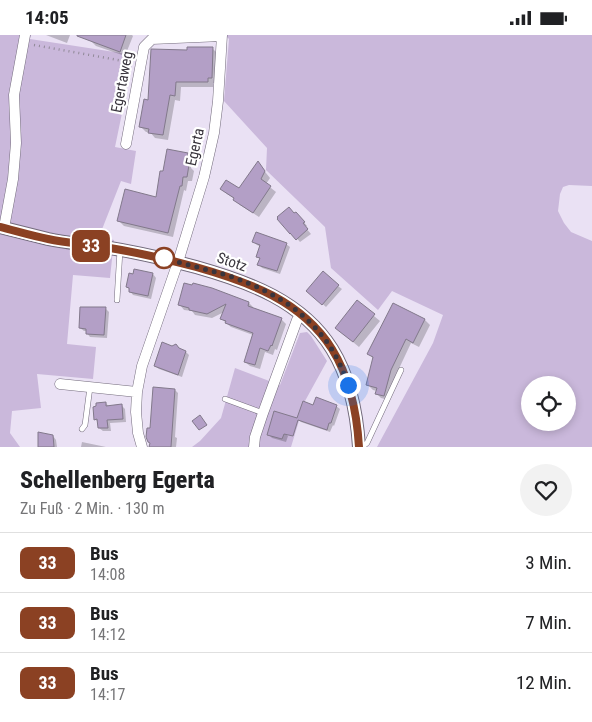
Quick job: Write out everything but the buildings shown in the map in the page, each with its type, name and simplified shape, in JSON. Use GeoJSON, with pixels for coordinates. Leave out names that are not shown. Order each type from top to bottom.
{"type":"FeatureCollection","features":[{"type":"Feature","properties":{"kind":"street","name":"Egertaweg"},"geometry":{"type":"LineString","coordinates":[[126,143],[144,47],[152,39],[222,35]]}},
{"type":"Feature","properties":{"kind":"street","name":"Egerta"},"geometry":{"type":"LineString","coordinates":[[142,447],[138,433],[136,412],[137,392],[142,367],[178,262],[204,177],[214,133],[222,35]]}},
{"type":"Feature","properties":{"kind":"street"},"geometry":{"type":"LineString","coordinates":[[2,227],[13,179],[16,143],[14,95],[24,39]]}},
{"type":"Feature","properties":{"kind":"street","name":"Stotz"},"geometry":{"type":"LineString","coordinates":[[2,227],[48,239],[163,258],[227,276],[264,290],[285,302],[310,322],[333,350],[343,369],[356,414],[360,447]]}},
{"type":"Feature","properties":{"kind":"street"},"geometry":{"type":"LineString","coordinates":[[254,447],[255,437],[263,413],[297,320],[301,314]]}},
{"type":"Feature","properties":{"kind":"street"},"geometry":{"type":"LineString","coordinates":[[60,384],[137,392]]}},
{"type":"Feature","properties":{"kind":"lane"},"geometry":{"type":"LineString","coordinates":[[118,300],[120,250]]}},
{"type":"Feature","properties":{"kind":"lane"},"geometry":{"type":"LineString","coordinates":[[360,447],[367,443],[402,370]]}},
{"type":"Feature","properties":{"kind":"lane"},"geometry":{"type":"LineString","coordinates":[[82,429],[85,425],[90,387]]}},
{"type":"Feature","properties":{"kind":"lane"},"geometry":{"type":"LineString","coordinates":[[225,399],[263,413]]}},
{"type":"Feature","properties":{"kind":"path"},"geometry":{"type":"LineString","coordinates":[[24,39],[141,64]]}},
{"type":"Feature","properties":{"kind":"shaded area"},"geometry":{"type":"Polygon","coordinates":[[[0,35],[31,35],[30,39],[134,55],[115,147],[136,151],[131,184],[121,181],[99,237],[114,240],[110,278],[73,275],[67,344],[96,347],[93,379],[37,374],[41,408],[12,411],[10,433],[20,447],[0,447],[0,35]]]}},
{"type":"Feature","properties":{"kind":"shaded area"},"geometry":{"type":"Polygon","coordinates":[[[225,35],[592,35],[592,186],[569,185],[563,187],[560,194],[558,211],[571,232],[592,241],[592,447],[377,447],[433,343],[443,315],[392,291],[378,310],[331,268],[325,227],[266,170],[267,148],[224,101],[229,39],[225,35]]]}},
{"type":"Feature","properties":{"kind":"shaded area"},"geometry":{"type":"Polygon","coordinates":[[[307,332],[327,361],[305,401],[291,447],[192,447],[221,418],[235,368],[280,385],[300,333],[307,332]]]}},
{"type":"Feature","properties":{"kind":"bus line","name":"33"},"geometry":{"type":"LineString","coordinates":[[0,227],[48,239],[163,258],[227,276],[264,290],[285,302],[301,314],[319,332],[333,350],[343,369],[356,414],[359,447]]}},
{"type":"Feature","properties":{"kind":"route"},"geometry":{"type":"LineString","coordinates":[[164,258],[227,276],[264,290],[285,302],[310,322],[333,350],[343,369],[348,385]]}}]}
